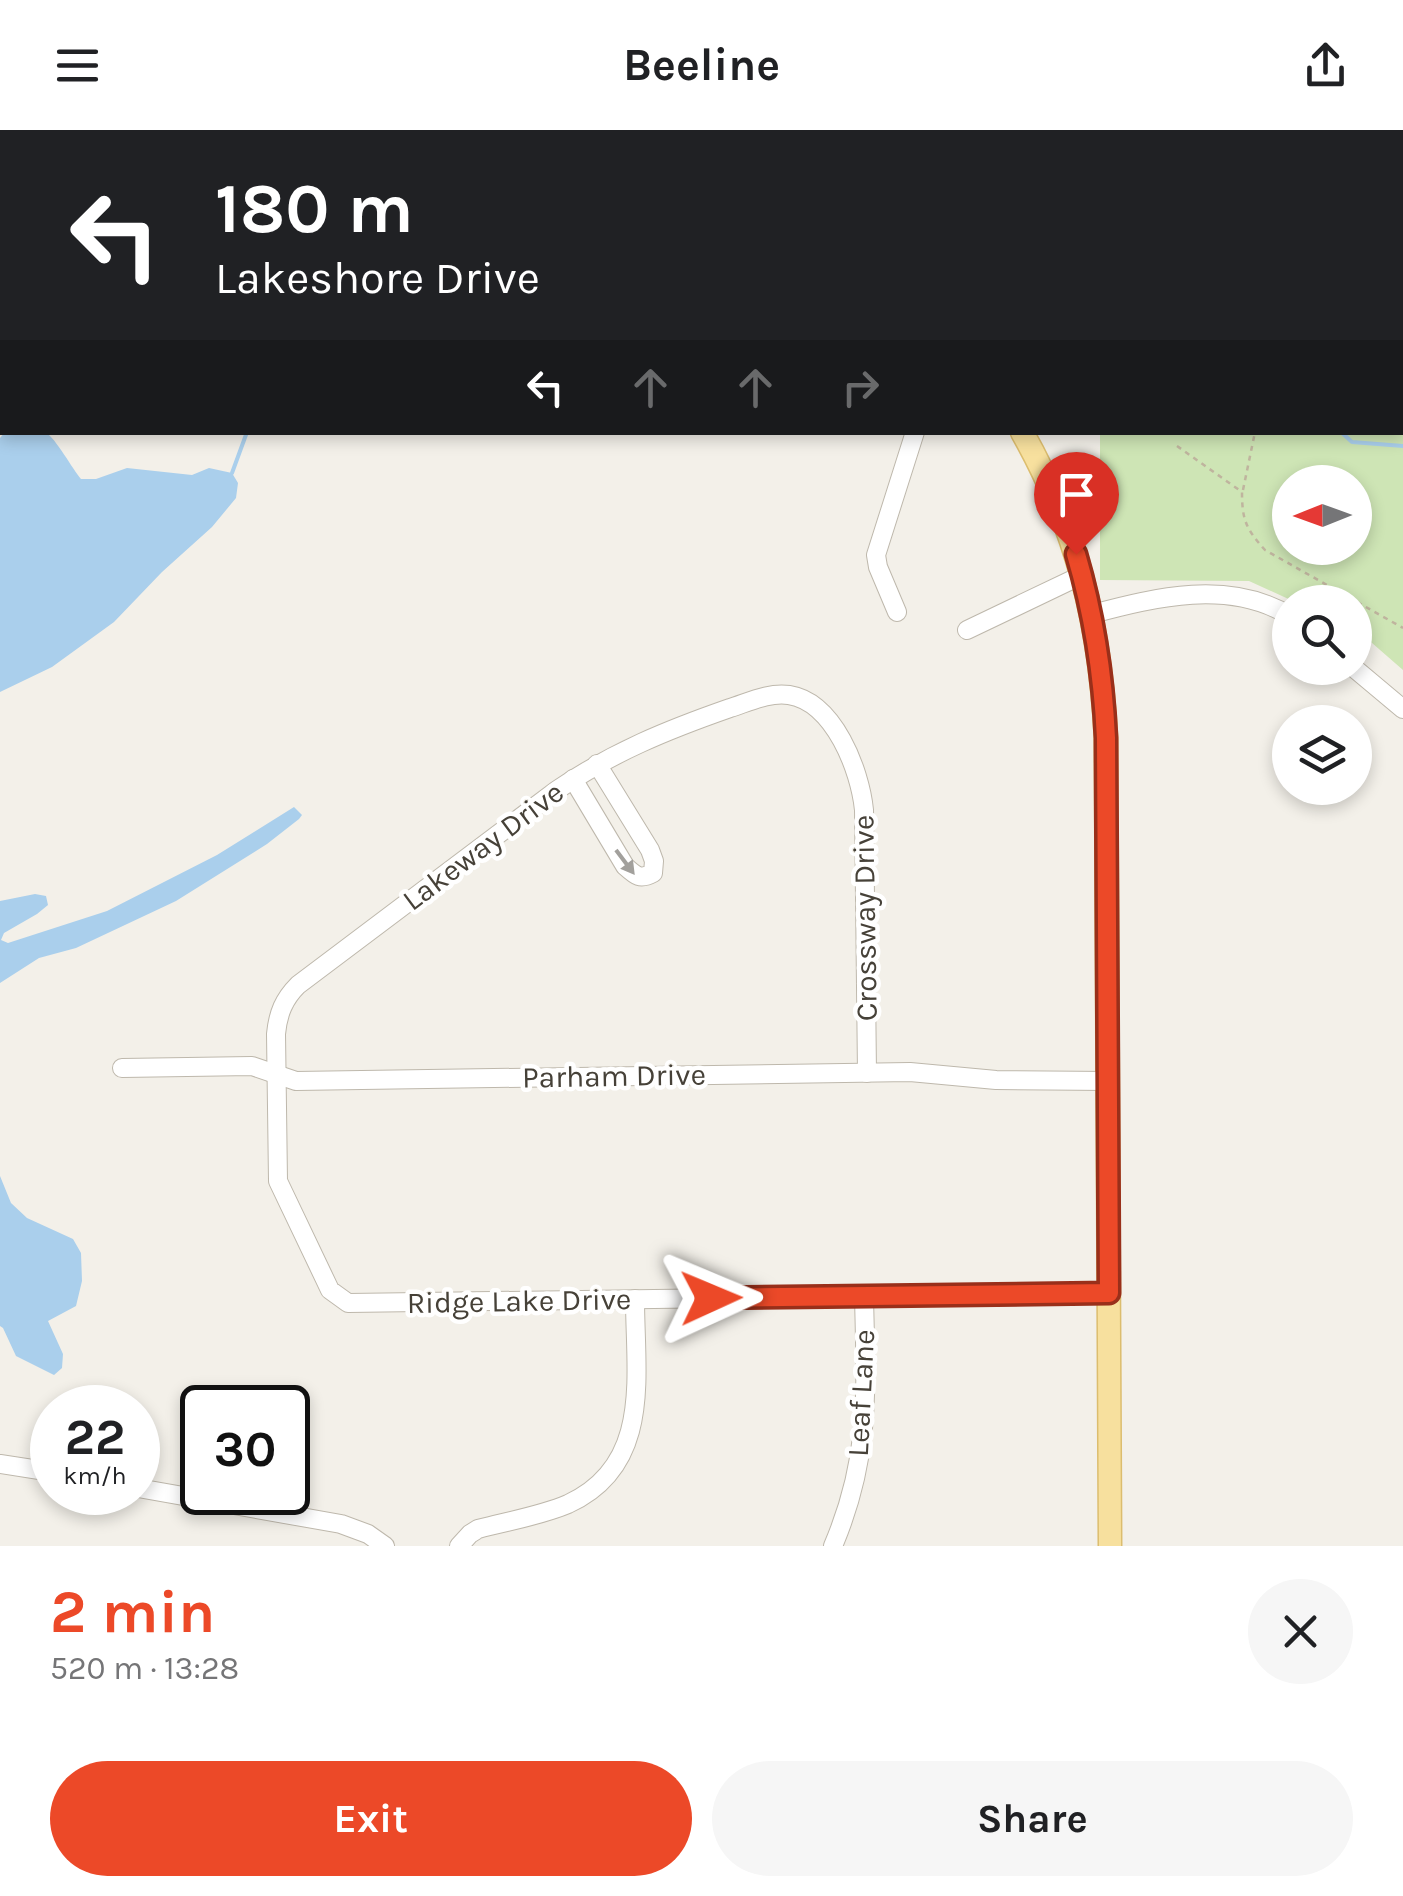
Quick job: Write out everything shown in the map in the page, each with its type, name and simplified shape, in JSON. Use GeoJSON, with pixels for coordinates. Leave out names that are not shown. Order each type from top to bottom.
{"type":"FeatureCollection","features":[{"type":"Feature","properties":{"kind":"main road"},"geometry":{"type":"LineString","coordinates":[[1023,435],[1058,505],[1082,575],[1103,682],[1110,1546]]}},
{"type":"Feature","properties":{"kind":"street"},"geometry":{"type":"LineString","coordinates":[[897,612],[876,555],[914,435]]}},
{"type":"Feature","properties":{"kind":"street"},"geometry":{"type":"LineString","coordinates":[[966,630],[1082,575]]}},
{"type":"Feature","properties":{"kind":"street"},"geometry":{"type":"LineString","coordinates":[[1092,614],[1190,594],[1214,594],[1272,607]]}},
{"type":"Feature","properties":{"kind":"street"},"geometry":{"type":"LineString","coordinates":[[1372,683],[1403,710]]}},
{"type":"Feature","properties":{"kind":"street","name":"Lakeway Drive"},"geometry":{"type":"LineString","coordinates":[[348,1303],[330,1290],[278,1180],[277,1020],[285,1000],[298,985],[573,779],[667,730],[770,695]]}},
{"type":"Feature","properties":{"kind":"street","name":"Crossway Drive"},"geometry":{"type":"LineString","coordinates":[[770,695],[791,695],[820,709],[834,727],[863,796],[867,1073]]}},
{"type":"Feature","properties":{"kind":"street"},"geometry":{"type":"LineString","coordinates":[[573,779],[626,866],[643,878],[653,873],[650,850],[597,764]]}},
{"type":"Feature","properties":{"kind":"street","name":"Parham Drive"},"geometry":{"type":"LineString","coordinates":[[122,1068],[252,1066],[296,1081],[910,1072],[996,1080],[1108,1081]]}},
{"type":"Feature","properties":{"kind":"street","name":"Ridge Lake Drive"},"geometry":{"type":"LineString","coordinates":[[348,1303],[1109,1293]]}},
{"type":"Feature","properties":{"kind":"street","name":"Leaf Lane"},"geometry":{"type":"LineString","coordinates":[[833,1546],[855,1486],[863,1446],[864,1296]]}},
{"type":"Feature","properties":{"kind":"street"},"geometry":{"type":"LineString","coordinates":[[460,1546],[478,1529],[568,1504],[596,1486],[612,1469],[630,1437],[635,1416],[635,1299]]}},
{"type":"Feature","properties":{"kind":"street"},"geometry":{"type":"LineString","coordinates":[[0,1464],[30,1469]]}},
{"type":"Feature","properties":{"kind":"street"},"geometry":{"type":"LineString","coordinates":[[160,1492],[341,1524],[368,1534],[385,1546]]}},
{"type":"Feature","properties":{"kind":"path"},"geometry":{"type":"LineString","coordinates":[[1254,435],[1242,492],[1248,531],[1265,550],[1403,628]]}},
{"type":"Feature","properties":{"kind":"path"},"geometry":{"type":"LineString","coordinates":[[1178,446],[1242,492]]}},
{"type":"Feature","properties":{"kind":"green space"},"geometry":{"type":"Polygon","coordinates":[[[1100,435],[1403,435],[1403,670],[1372,643],[1372,585],[1272,585],[1272,592],[1249,581],[1100,580],[1100,435]]]}},
{"type":"Feature","properties":{"kind":"water"},"geometry":{"type":"Polygon","coordinates":[[[48,435],[81,479],[96,479],[127,468],[192,475],[209,468],[232,473],[238,483],[236,498],[212,527],[114,622],[52,667],[0,692],[0,438],[48,435]]]}},
{"type":"Feature","properties":{"kind":"water"},"geometry":{"type":"Polygon","coordinates":[[[294,807],[302,815],[299,819],[267,844],[176,901],[76,948],[39,958],[0,983],[0,901],[35,894],[46,896],[48,905],[4,933],[1,940],[8,943],[107,911],[217,855],[294,807]]]}},
{"type":"Feature","properties":{"kind":"water"},"geometry":{"type":"Polygon","coordinates":[[[0,1176],[11,1203],[27,1218],[73,1239],[81,1253],[82,1281],[76,1306],[48,1321],[63,1354],[62,1368],[54,1375],[16,1356],[0,1326],[0,1176]]]}},
{"type":"Feature","properties":{"kind":"waterway"},"geometry":{"type":"LineString","coordinates":[[232,473],[246,435]]}},
{"type":"Feature","properties":{"kind":"waterway"},"geometry":{"type":"LineString","coordinates":[[1344,435],[1352,442],[1403,446]]}},
{"type":"Feature","properties":{"kind":"route"},"geometry":{"type":"LineString","coordinates":[[711,1298],[1109,1293],[1106,738],[1099,652],[1076,554]]}}]}
